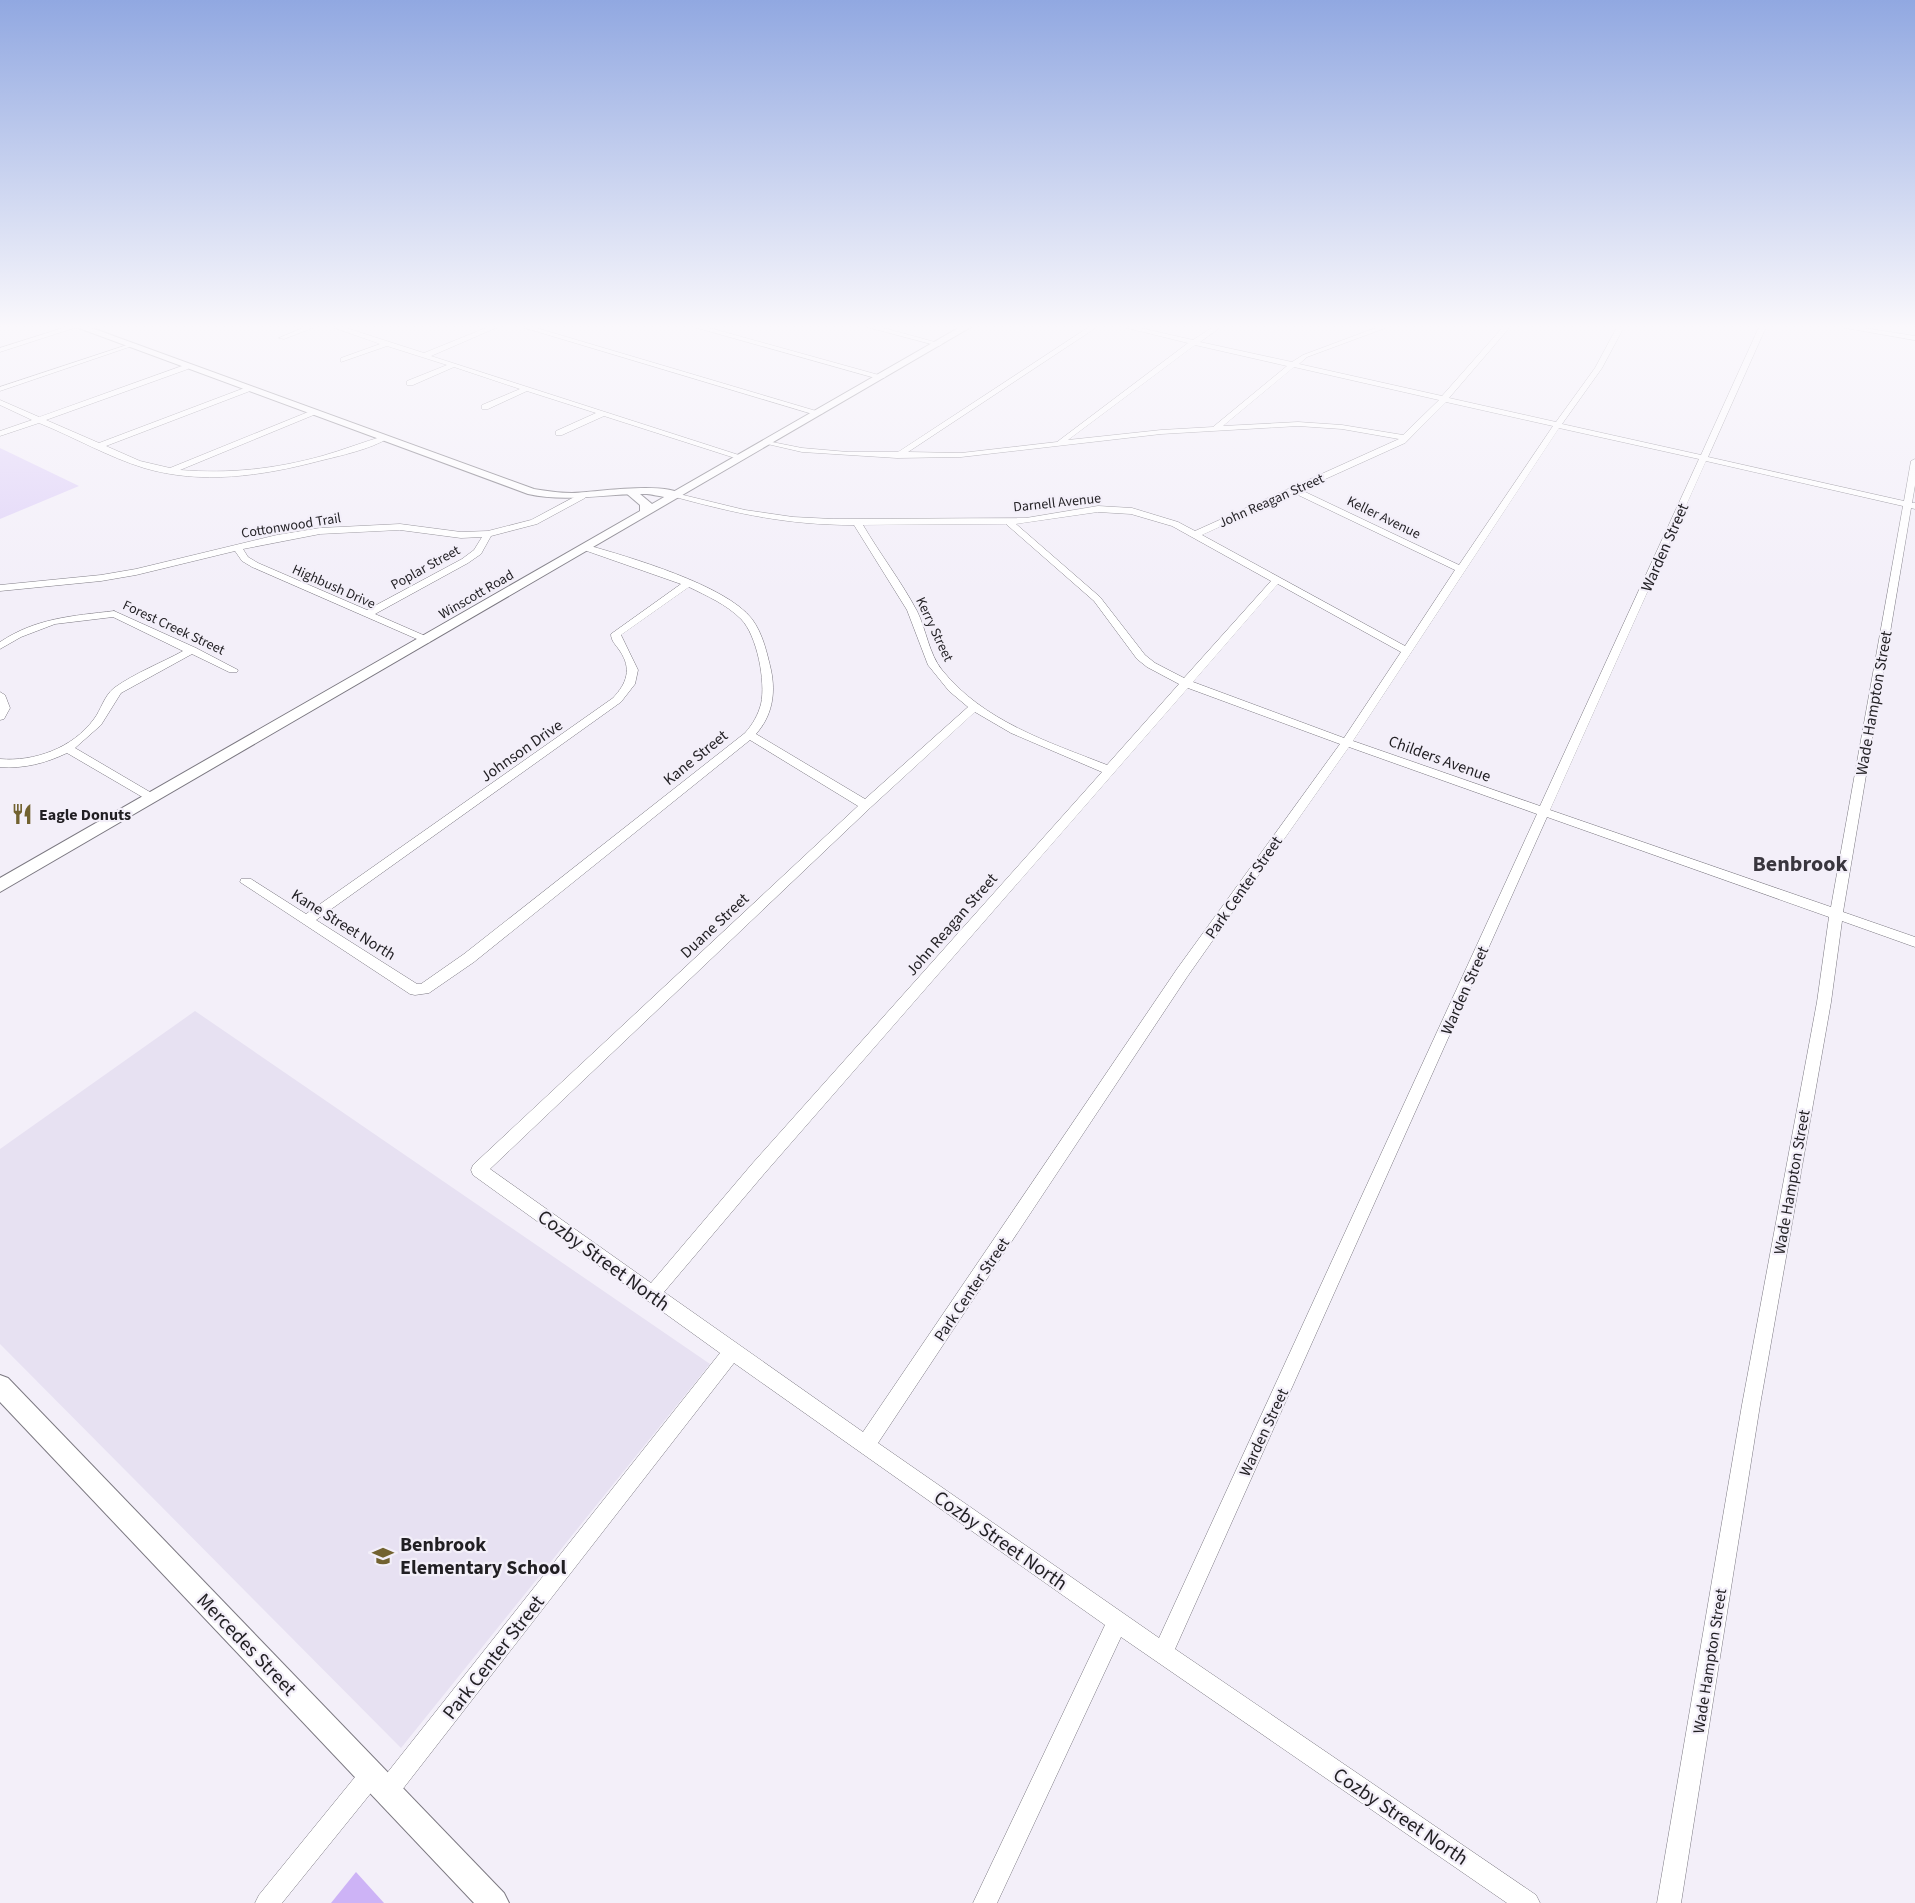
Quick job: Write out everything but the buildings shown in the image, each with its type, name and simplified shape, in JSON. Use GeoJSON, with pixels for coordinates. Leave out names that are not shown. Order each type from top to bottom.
{"type":"FeatureCollection","features":[{"type":"Feature","properties":{"kind":"main road","name":"Winscott Road"},"geometry":{"type":"LineString","coordinates":[[0,886],[814,416]]}},
{"type":"Feature","properties":{"kind":"main road"},"geometry":{"type":"LineString","coordinates":[[630,491],[646,504],[646,513]]}},
{"type":"Feature","properties":{"kind":"street"},"geometry":{"type":"LineString","coordinates":[[30,416],[145,465],[171,471],[231,474],[295,466],[384,438]]}},
{"type":"Feature","properties":{"kind":"street"},"geometry":{"type":"LineString","coordinates":[[0,434],[51,416]]}},
{"type":"Feature","properties":{"kind":"street"},"geometry":{"type":"LineString","coordinates":[[99,446],[177,416]]}},
{"type":"Feature","properties":{"kind":"street"},"geometry":{"type":"LineString","coordinates":[[171,471],[304,416]]}},
{"type":"Feature","properties":{"kind":"street"},"geometry":{"type":"LineString","coordinates":[[323,416],[531,492],[563,497],[630,491],[663,491],[678,495]]}},
{"type":"Feature","properties":{"kind":"street"},"geometry":{"type":"LineString","coordinates":[[559,433],[595,416]]}},
{"type":"Feature","properties":{"kind":"street"},"geometry":{"type":"LineString","coordinates":[[615,416],[741,457]]}},
{"type":"Feature","properties":{"kind":"street"},"geometry":{"type":"LineString","coordinates":[[897,456],[958,416]]}},
{"type":"Feature","properties":{"kind":"street"},"geometry":{"type":"LineString","coordinates":[[1059,444],[1096,416]]}},
{"type":"Feature","properties":{"kind":"street"},"geometry":{"type":"LineString","coordinates":[[1216,428],[1231,416]]}},
{"type":"Feature","properties":{"kind":"street","name":"John Reagan Street"},"geometry":{"type":"LineString","coordinates":[[1196,534],[1388,448],[1405,438],[1427,416]]}},
{"type":"Feature","properties":{"kind":"street"},"geometry":{"type":"LineString","coordinates":[[1518,416],[1911,505]]}},
{"type":"Feature","properties":{"kind":"street","name":"Park Center Street"},"geometry":{"type":"LineString","coordinates":[[865,1446],[1182,973],[1347,742],[1532,462],[1565,416]]}},
{"type":"Feature","properties":{"kind":"street","name":"Warden Street"},"geometry":{"type":"LineString","coordinates":[[1163,1652],[1545,812],[1722,416]]}},
{"type":"Feature","properties":{"kind":"street"},"geometry":{"type":"LineString","coordinates":[[767,442],[824,452],[897,456],[961,455],[1216,428],[1312,425],[1348,428],[1405,438]]}},
{"type":"Feature","properties":{"kind":"street","name":"Wade Hampton Street"},"geometry":{"type":"LineString","coordinates":[[1669,1903],[1753,1393],[1824,1002],[1836,915],[1911,505],[1915,461]]}},
{"type":"Feature","properties":{"kind":"street","name":"Keller Avenue"},"geometry":{"type":"LineString","coordinates":[[1294,490],[1462,570]]}},
{"type":"Feature","properties":{"kind":"street","name":"Darnell Avenue"},"geometry":{"type":"LineString","coordinates":[[678,495],[767,517],[857,522],[1008,521],[1057,517],[1098,509],[1156,517],[1196,534],[1407,651]]}},
{"type":"Feature","properties":{"kind":"street","name":"Cottonwood Trail"},"geometry":{"type":"LineString","coordinates":[[0,588],[101,578],[190,560],[298,534],[371,527],[400,527],[461,535],[488,534],[534,522],[582,496]]}},
{"type":"Feature","properties":{"kind":"street","name":"Childers Avenue"},"geometry":{"type":"LineString","coordinates":[[1008,521],[1098,599],[1141,657],[1161,671],[1185,683],[1915,942]]}},
{"type":"Feature","properties":{"kind":"street","name":"Kerry Street"},"geometry":{"type":"LineString","coordinates":[[857,522],[918,623],[935,669],[959,694],[1017,731],[1108,770]]}},
{"type":"Feature","properties":{"kind":"street","name":"Poplar Street"},"geometry":{"type":"LineString","coordinates":[[366,615],[465,561],[478,552],[488,534]]}},
{"type":"Feature","properties":{"kind":"street","name":"Highbush Drive"},"geometry":{"type":"LineString","coordinates":[[237,547],[245,558],[255,565],[426,640]]}},
{"type":"Feature","properties":{"kind":"street","name":"Kane Street"},"geometry":{"type":"LineString","coordinates":[[424,989],[468,958],[749,735],[764,716],[767,693],[766,675],[752,625],[733,607],[687,584],[587,548]]}},
{"type":"Feature","properties":{"kind":"street","name":"John Reagan Street"},"geometry":{"type":"LineString","coordinates":[[652,1294],[758,1168],[1278,579]]}},
{"type":"Feature","properties":{"kind":"street","name":"Johnson Drive"},"geometry":{"type":"LineString","coordinates":[[308,920],[625,693],[634,667],[629,655],[616,639],[616,634],[687,584]]}},
{"type":"Feature","properties":{"kind":"street","name":"Forest Creek Street"},"geometry":{"type":"LineString","coordinates":[[0,646],[17,635],[53,621],[114,614],[234,670]]}},
{"type":"Feature","properties":{"kind":"street"},"geometry":{"type":"LineString","coordinates":[[0,763],[14,765],[47,757],[84,737],[99,722],[110,697],[192,650]]}},
{"type":"Feature","properties":{"kind":"street"},"geometry":{"type":"LineString","coordinates":[[0,695],[5,708],[0,717]]}},
{"type":"Feature","properties":{"kind":"street","name":"Duane Street"},"geometry":{"type":"LineString","coordinates":[[479,1170],[975,706]]}},
{"type":"Feature","properties":{"kind":"street"},"geometry":{"type":"LineString","coordinates":[[749,735],[866,806]]}},
{"type":"Feature","properties":{"kind":"street"},"geometry":{"type":"LineString","coordinates":[[66,747],[151,798]]}},
{"type":"Feature","properties":{"kind":"street","name":"Kane Street North"},"geometry":{"type":"LineString","coordinates":[[246,882],[415,990],[424,989]]}},
{"type":"Feature","properties":{"kind":"street","name":"Cozby Street North"},"geometry":{"type":"LineString","coordinates":[[479,1170],[865,1446],[1528,1903]]}},
{"type":"Feature","properties":{"kind":"street","name":"Park Center Street"},"geometry":{"type":"LineString","coordinates":[[267,1903],[380,1782],[732,1352]]}},
{"type":"Feature","properties":{"kind":"street","name":"Mercedes Street"},"geometry":{"type":"LineString","coordinates":[[0,1386],[494,1903]]}},
{"type":"Feature","properties":{"kind":"street"},"geometry":{"type":"LineString","coordinates":[[985,1903],[1118,1621]]}},
{"type":"Feature","properties":{"kind":"shaded area"},"geometry":{"type":"Polygon","coordinates":[[[0,448],[79,486],[0,519],[0,448]]]}},
{"type":"Feature","properties":{"kind":"shaded area","name":"Benbrook Elementary School"},"geometry":{"type":"Polygon","coordinates":[[[195,1011],[710,1364],[401,1748],[0,1344],[0,1149],[195,1011]]]}},
{"type":"Feature","properties":{"kind":"place","name":"Eagle Donuts"},"geometry":{"type":"Point","coordinates":[22,814]}},
{"type":"Feature","properties":{"kind":"place","name":"Benbrook Elementary School"},"geometry":{"type":"Point","coordinates":[383,1556]}},
{"type":"Feature","properties":{"kind":"district","name":"Benbrook"},"geometry":{"type":"Point","coordinates":[1800,863]}}]}
